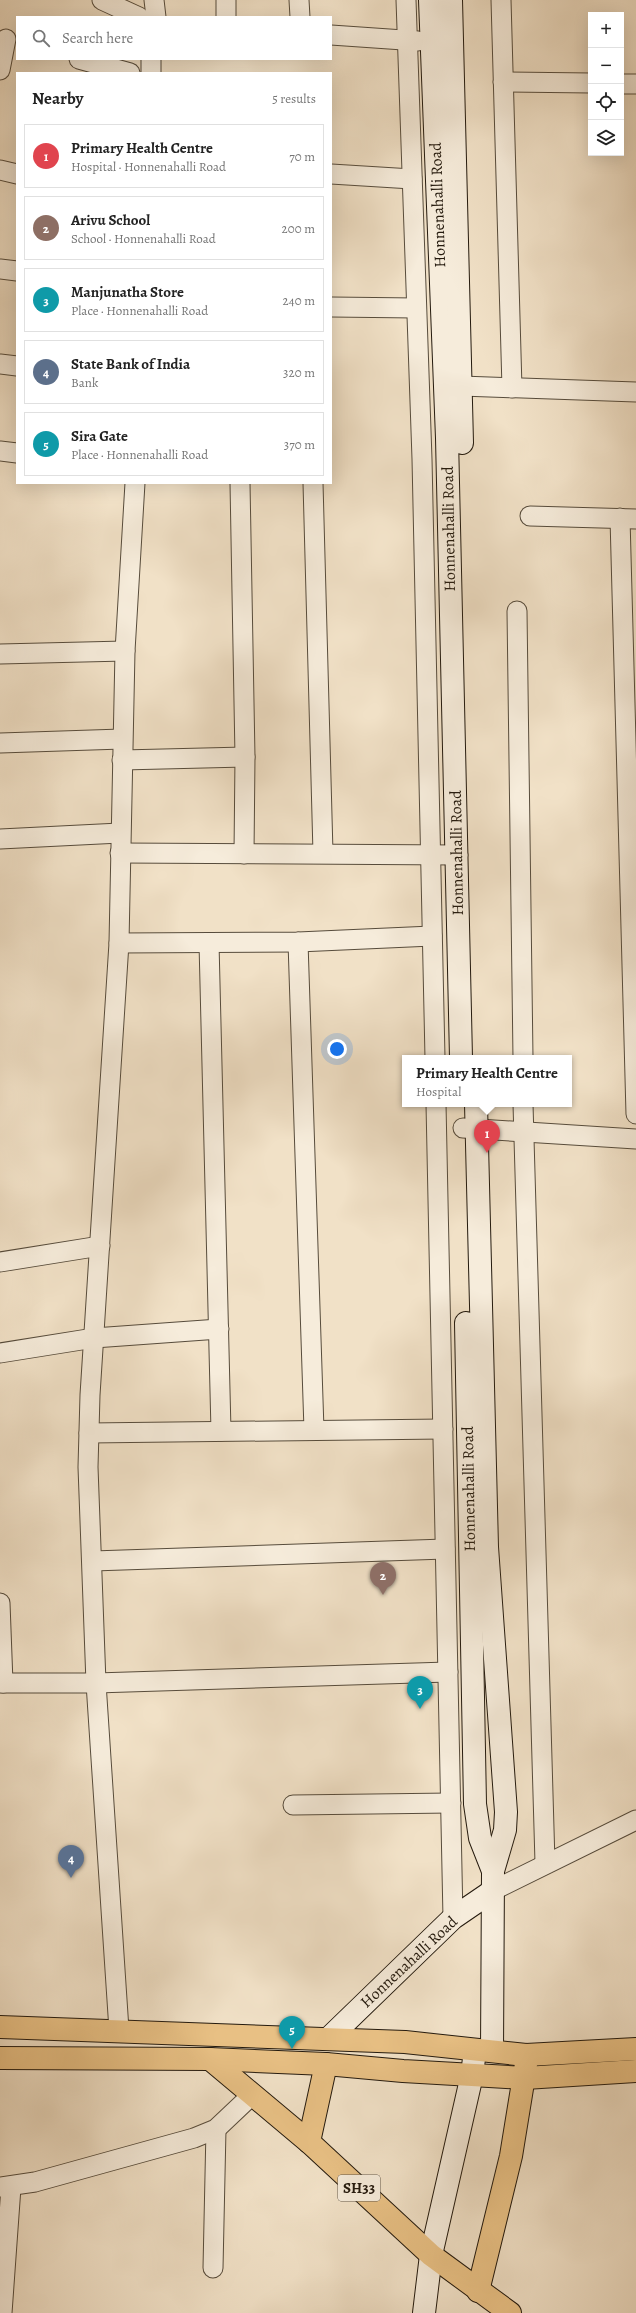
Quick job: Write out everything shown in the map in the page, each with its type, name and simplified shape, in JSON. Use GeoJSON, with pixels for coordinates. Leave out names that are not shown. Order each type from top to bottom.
{"type":"FeatureCollection","features":[{"type":"Feature","properties":{"kind":"main road"},"geometry":{"type":"LineString","coordinates":[[0,2027],[119,2030],[405,2042],[526,2055],[636,2049]]}},
{"type":"Feature","properties":{"kind":"main road"},"geometry":{"type":"LineString","coordinates":[[478,2291],[511,2156],[525,2078],[526,2055]]}},
{"type":"Feature","properties":{"kind":"main road"},"geometry":{"type":"LineString","coordinates":[[0,2058],[210,2060],[326,2064],[525,2078],[636,2071]]}},
{"type":"Feature","properties":{"kind":"main road","name":"SH33"},"geometry":{"type":"LineString","coordinates":[[210,2060],[309,2142],[431,2255],[478,2291],[510,2313]]}},
{"type":"Feature","properties":{"kind":"main road"},"geometry":{"type":"LineString","coordinates":[[309,2142],[326,2064]]}},
{"type":"Feature","properties":{"kind":"street"},"geometry":{"type":"LineString","coordinates":[[102,0],[137,16]]}},
{"type":"Feature","properties":{"kind":"street"},"geometry":{"type":"LineString","coordinates":[[154,0],[156,16]]}},
{"type":"Feature","properties":{"kind":"street"},"geometry":{"type":"LineString","coordinates":[[226,0],[226,16]]}},
{"type":"Feature","properties":{"kind":"street"},"geometry":{"type":"LineString","coordinates":[[299,0],[300,16]]}},
{"type":"Feature","properties":{"kind":"street"},"geometry":{"type":"LineString","coordinates":[[406,0],[416,308],[435,1055]]}},
{"type":"Feature","properties":{"kind":"street","name":"Honnenahalli Road"},"geometry":{"type":"LineString","coordinates":[[430,0],[442,43],[461,386],[475,1055]]}},
{"type":"Feature","properties":{"kind":"street","name":"Honnenahalli Road"},"geometry":{"type":"LineString","coordinates":[[451,0],[442,43],[447,438],[458,855],[461,1055]]}},
{"type":"Feature","properties":{"kind":"street"},"geometry":{"type":"LineString","coordinates":[[501,0],[512,388]]}},
{"type":"Feature","properties":{"kind":"street"},"geometry":{"type":"LineString","coordinates":[[332,35],[442,43]]}},
{"type":"Feature","properties":{"kind":"street"},"geometry":{"type":"LineString","coordinates":[[0,70],[8,40]]}},
{"type":"Feature","properties":{"kind":"street"},"geometry":{"type":"LineString","coordinates":[[83,60],[126,72]]}},
{"type":"Feature","properties":{"kind":"street"},"geometry":{"type":"LineString","coordinates":[[151,60],[151,72]]}},
{"type":"Feature","properties":{"kind":"street"},"geometry":{"type":"LineString","coordinates":[[503,82],[588,83]]}},
{"type":"Feature","properties":{"kind":"street"},"geometry":{"type":"LineString","coordinates":[[624,84],[636,84]]}},
{"type":"Feature","properties":{"kind":"street"},"geometry":{"type":"LineString","coordinates":[[0,170],[16,174]]}},
{"type":"Feature","properties":{"kind":"street"},"geometry":{"type":"LineString","coordinates":[[332,174],[412,179]]}},
{"type":"Feature","properties":{"kind":"street"},"geometry":{"type":"LineString","coordinates":[[0,269],[16,271]]}},
{"type":"Feature","properties":{"kind":"street"},"geometry":{"type":"LineString","coordinates":[[332,307],[416,308]]}},
{"type":"Feature","properties":{"kind":"street"},"geometry":{"type":"LineString","coordinates":[[0,364],[16,366]]}},
{"type":"Feature","properties":{"kind":"street"},"geometry":{"type":"LineString","coordinates":[[461,386],[636,392]]}},
{"type":"Feature","properties":{"kind":"street"},"geometry":{"type":"LineString","coordinates":[[0,451],[16,453]]}},
{"type":"Feature","properties":{"kind":"street"},"geometry":{"type":"LineString","coordinates":[[119,2030],[96,1683],[93,1561],[88,1466],[94,1338],[119,943],[124,651],[135,484]]}},
{"type":"Feature","properties":{"kind":"street"},"geometry":{"type":"LineString","coordinates":[[240,484],[245,757],[244,854]]}},
{"type":"Feature","properties":{"kind":"street"},"geometry":{"type":"LineString","coordinates":[[313,484],[323,853]]}},
{"type":"Feature","properties":{"kind":"street"},"geometry":{"type":"LineString","coordinates":[[530,516],[628,518],[636,1114]]}},
{"type":"Feature","properties":{"kind":"street"},"geometry":{"type":"LineString","coordinates":[[517,611],[523,1055]]}},
{"type":"Feature","properties":{"kind":"street"},"geometry":{"type":"LineString","coordinates":[[0,654],[124,651]]}},
{"type":"Feature","properties":{"kind":"street"},"geometry":{"type":"LineString","coordinates":[[0,743],[122,739]]}},
{"type":"Feature","properties":{"kind":"street"},"geometry":{"type":"LineString","coordinates":[[122,760],[245,757]]}},
{"type":"Feature","properties":{"kind":"street"},"geometry":{"type":"LineString","coordinates":[[0,838],[120,833]]}},
{"type":"Feature","properties":{"kind":"street"},"geometry":{"type":"LineString","coordinates":[[120,853],[430,853],[458,855]]}},
{"type":"Feature","properties":{"kind":"street"},"geometry":{"type":"LineString","coordinates":[[119,943],[298,942],[432,936]]}},
{"type":"Feature","properties":{"kind":"street"},"geometry":{"type":"LineString","coordinates":[[298,942],[314,1430]]}},
{"type":"Feature","properties":{"kind":"street"},"geometry":{"type":"LineString","coordinates":[[208,943],[221,1431]]}},
{"type":"Feature","properties":{"kind":"street"},"geometry":{"type":"LineString","coordinates":[[436,1107],[453,1918]]}},
{"type":"Feature","properties":{"kind":"street","name":"Honnenahalli Road"},"geometry":{"type":"LineString","coordinates":[[424,2313],[431,2255],[472,2075],[483,2050],[494,1880],[505,1830],[506,1812],[488,1547],[470,1128],[463,1107]]}},
{"type":"Feature","properties":{"kind":"street","name":"Honnenahalli Road"},"geometry":{"type":"LineString","coordinates":[[475,1107],[470,1128],[475,1804],[480,1838],[494,1880]]}},
{"type":"Feature","properties":{"kind":"street"},"geometry":{"type":"LineString","coordinates":[[523,1107],[545,1863]]}},
{"type":"Feature","properties":{"kind":"street"},"geometry":{"type":"LineString","coordinates":[[470,1128],[636,1139]]}},
{"type":"Feature","properties":{"kind":"street"},"geometry":{"type":"LineString","coordinates":[[0,1262],[100,1246]]}},
{"type":"Feature","properties":{"kind":"street"},"geometry":{"type":"LineString","coordinates":[[0,1353],[94,1338],[219,1329]]}},
{"type":"Feature","properties":{"kind":"street"},"geometry":{"type":"LineString","coordinates":[[89,1433],[443,1428]]}},
{"type":"Feature","properties":{"kind":"street"},"geometry":{"type":"LineString","coordinates":[[93,1561],[445,1549]]}},
{"type":"Feature","properties":{"kind":"street"},"geometry":{"type":"LineString","coordinates":[[0,1603],[2,1683],[96,1683],[448,1672]]}},
{"type":"Feature","properties":{"kind":"street"},"geometry":{"type":"LineString","coordinates":[[293,1805],[451,1803]]}},
{"type":"Feature","properties":{"kind":"street"},"geometry":{"type":"LineString","coordinates":[[494,1880],[545,1863],[636,1820]]}},
{"type":"Feature","properties":{"kind":"street","name":"Honnenahalli Road"},"geometry":{"type":"LineString","coordinates":[[328,2038],[494,1880]]}},
{"type":"Feature","properties":{"kind":"street"},"geometry":{"type":"LineString","coordinates":[[2,2313],[5,2187],[194,2138],[216,2129],[252,2095]]}},
{"type":"Feature","properties":{"kind":"street"},"geometry":{"type":"LineString","coordinates":[[213,2268],[216,2129]]}},
{"type":"Feature","properties":{"kind":"place","name":"Primary Health Centre"},"geometry":{"type":"Point","coordinates":[487,1153]}},
{"type":"Feature","properties":{"kind":"place","name":"Arivu School"},"geometry":{"type":"Point","coordinates":[383,1595]}},
{"type":"Feature","properties":{"kind":"place","name":"Manjunatha Store"},"geometry":{"type":"Point","coordinates":[420,1709]}},
{"type":"Feature","properties":{"kind":"place","name":"State Bank of India"},"geometry":{"type":"Point","coordinates":[71,1878]}},
{"type":"Feature","properties":{"kind":"place","name":"Sira Gate"},"geometry":{"type":"Point","coordinates":[292,2049]}}]}
